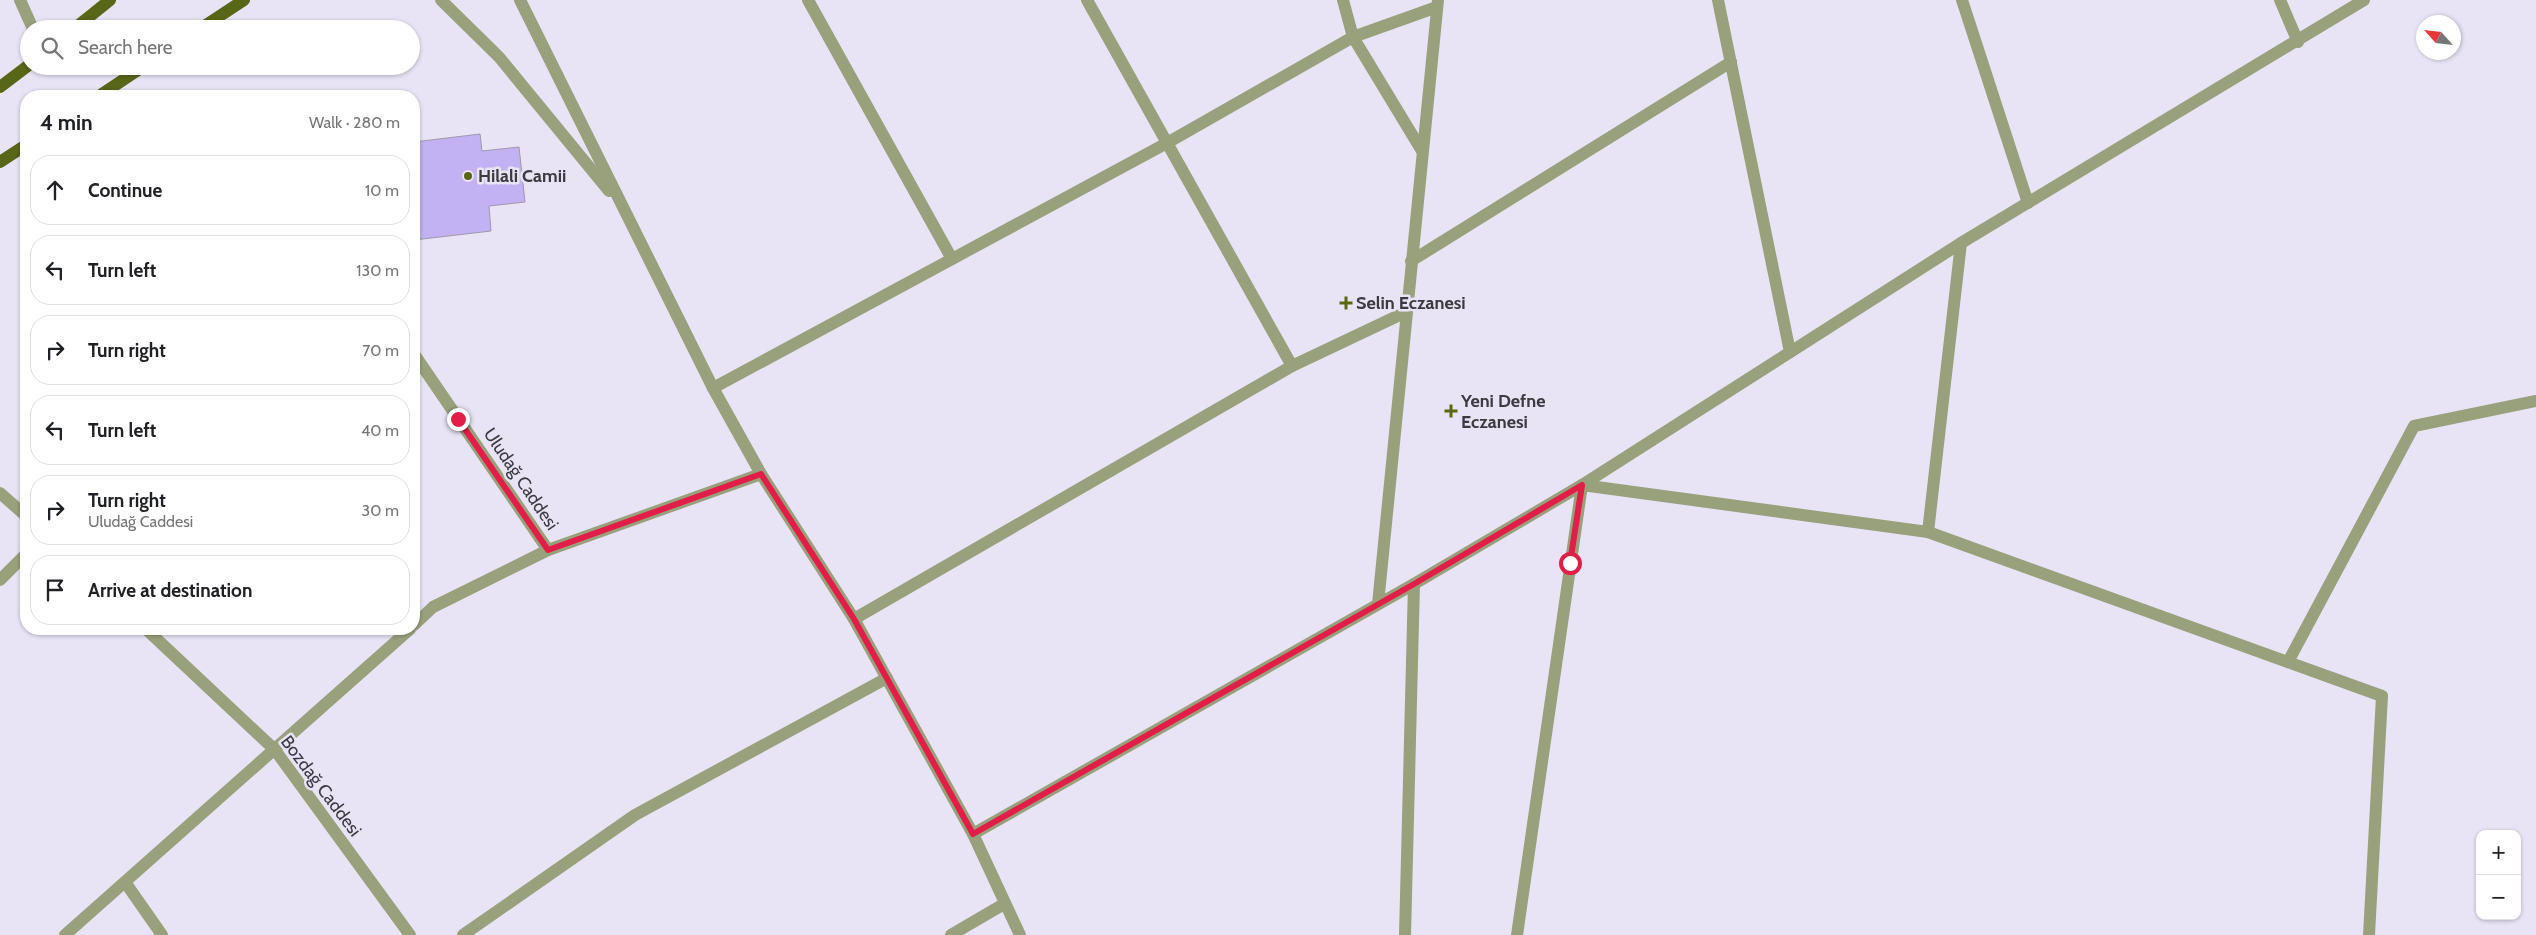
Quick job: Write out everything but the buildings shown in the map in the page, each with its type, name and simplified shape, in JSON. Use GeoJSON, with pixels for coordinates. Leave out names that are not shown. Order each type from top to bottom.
{"type":"FeatureCollection","features":[{"type":"Feature","properties":{"kind":"main road"},"geometry":{"type":"LineString","coordinates":[[85,20],[110,0]]}},
{"type":"Feature","properties":{"kind":"main road"},"geometry":{"type":"LineString","coordinates":[[214,20],[244,0]]}},
{"type":"Feature","properties":{"kind":"main road"},"geometry":{"type":"LineString","coordinates":[[0,87],[20,72]]}},
{"type":"Feature","properties":{"kind":"main road"},"geometry":{"type":"LineString","coordinates":[[108,90],[130,75]]}},
{"type":"Feature","properties":{"kind":"main road"},"geometry":{"type":"LineString","coordinates":[[0,162],[20,149]]}},
{"type":"Feature","properties":{"kind":"street"},"geometry":{"type":"LineString","coordinates":[[20,0],[29,20]]}},
{"type":"Feature","properties":{"kind":"street"},"geometry":{"type":"LineString","coordinates":[[441,0],[499,57],[624,208]]}},
{"type":"Feature","properties":{"kind":"street"},"geometry":{"type":"LineString","coordinates":[[520,0],[713,388],[761,474],[854,619],[973,834],[1020,935]]}},
{"type":"Feature","properties":{"kind":"street"},"geometry":{"type":"LineString","coordinates":[[808,0],[952,259]]}},
{"type":"Feature","properties":{"kind":"street"},"geometry":{"type":"LineString","coordinates":[[1087,0],[1292,366]]}},
{"type":"Feature","properties":{"kind":"street"},"geometry":{"type":"LineString","coordinates":[[1342,0],[1353,37],[1422,152]]}},
{"type":"Feature","properties":{"kind":"street"},"geometry":{"type":"LineString","coordinates":[[1718,0],[1790,352]]}},
{"type":"Feature","properties":{"kind":"street"},"geometry":{"type":"LineString","coordinates":[[1962,0],[2028,203]]}},
{"type":"Feature","properties":{"kind":"street"},"geometry":{"type":"LineString","coordinates":[[2280,0],[2298,42]]}},
{"type":"Feature","properties":{"kind":"street"},"geometry":{"type":"LineString","coordinates":[[973,834],[1414,584],[1582,485],[1961,243],[2298,42],[2364,0]]}},
{"type":"Feature","properties":{"kind":"street"},"geometry":{"type":"LineString","coordinates":[[713,388],[1167,143],[1353,37],[1437,4],[1378,604]]}},
{"type":"Feature","properties":{"kind":"street"},"geometry":{"type":"LineString","coordinates":[[1411,261],[1731,62]]}},
{"type":"Feature","properties":{"kind":"street"},"geometry":{"type":"LineString","coordinates":[[1928,532],[1961,243]]}},
{"type":"Feature","properties":{"kind":"street"},"geometry":{"type":"LineString","coordinates":[[854,619],[1292,366],[1406,312]]}},
{"type":"Feature","properties":{"kind":"street","name":"Uludağ Caddesi"},"geometry":{"type":"LineString","coordinates":[[420,363],[548,550]]}},
{"type":"Feature","properties":{"kind":"street"},"geometry":{"type":"LineString","coordinates":[[2288,662],[2414,426],[2536,401]]}},
{"type":"Feature","properties":{"kind":"street"},"geometry":{"type":"LineString","coordinates":[[420,620],[434,608],[548,550],[761,474]]}},
{"type":"Feature","properties":{"kind":"street"},"geometry":{"type":"LineString","coordinates":[[1582,485],[1928,532],[2382,696],[2369,935]]}},
{"type":"Feature","properties":{"kind":"street"},"geometry":{"type":"LineString","coordinates":[[1517,935],[1582,485]]}},
{"type":"Feature","properties":{"kind":"street"},"geometry":{"type":"LineString","coordinates":[[0,493],[20,511]]}},
{"type":"Feature","properties":{"kind":"street"},"geometry":{"type":"LineString","coordinates":[[0,580],[20,560]]}},
{"type":"Feature","properties":{"kind":"street"},"geometry":{"type":"LineString","coordinates":[[1406,935],[1414,584]]}},
{"type":"Feature","properties":{"kind":"street","name":"Bozdağ Caddesi"},"geometry":{"type":"LineString","coordinates":[[152,635],[275,750],[410,935]]}},
{"type":"Feature","properties":{"kind":"street"},"geometry":{"type":"LineString","coordinates":[[65,935],[403,635]]}},
{"type":"Feature","properties":{"kind":"street"},"geometry":{"type":"LineString","coordinates":[[462,935],[635,815],[887,678]]}},
{"type":"Feature","properties":{"kind":"street"},"geometry":{"type":"LineString","coordinates":[[125,882],[162,935]]}},
{"type":"Feature","properties":{"kind":"street"},"geometry":{"type":"LineString","coordinates":[[951,935],[1004,904]]}},
{"type":"Feature","properties":{"kind":"place","name":"Hilali Camii"},"geometry":{"type":"Point","coordinates":[468,176]}},
{"type":"Feature","properties":{"kind":"place","name":"Selin Eczanesi"},"geometry":{"type":"Point","coordinates":[1346,303]}},
{"type":"Feature","properties":{"kind":"place","name":"Yeni Defne Eczanesi"},"geometry":{"type":"Point","coordinates":[1451,411]}},
{"type":"Feature","properties":{"kind":"route"},"geometry":{"type":"LineString","coordinates":[[458,419],[548,550],[761,474],[854,619],[973,834],[1414,584],[1582,485],[1570,563]]}}]}
